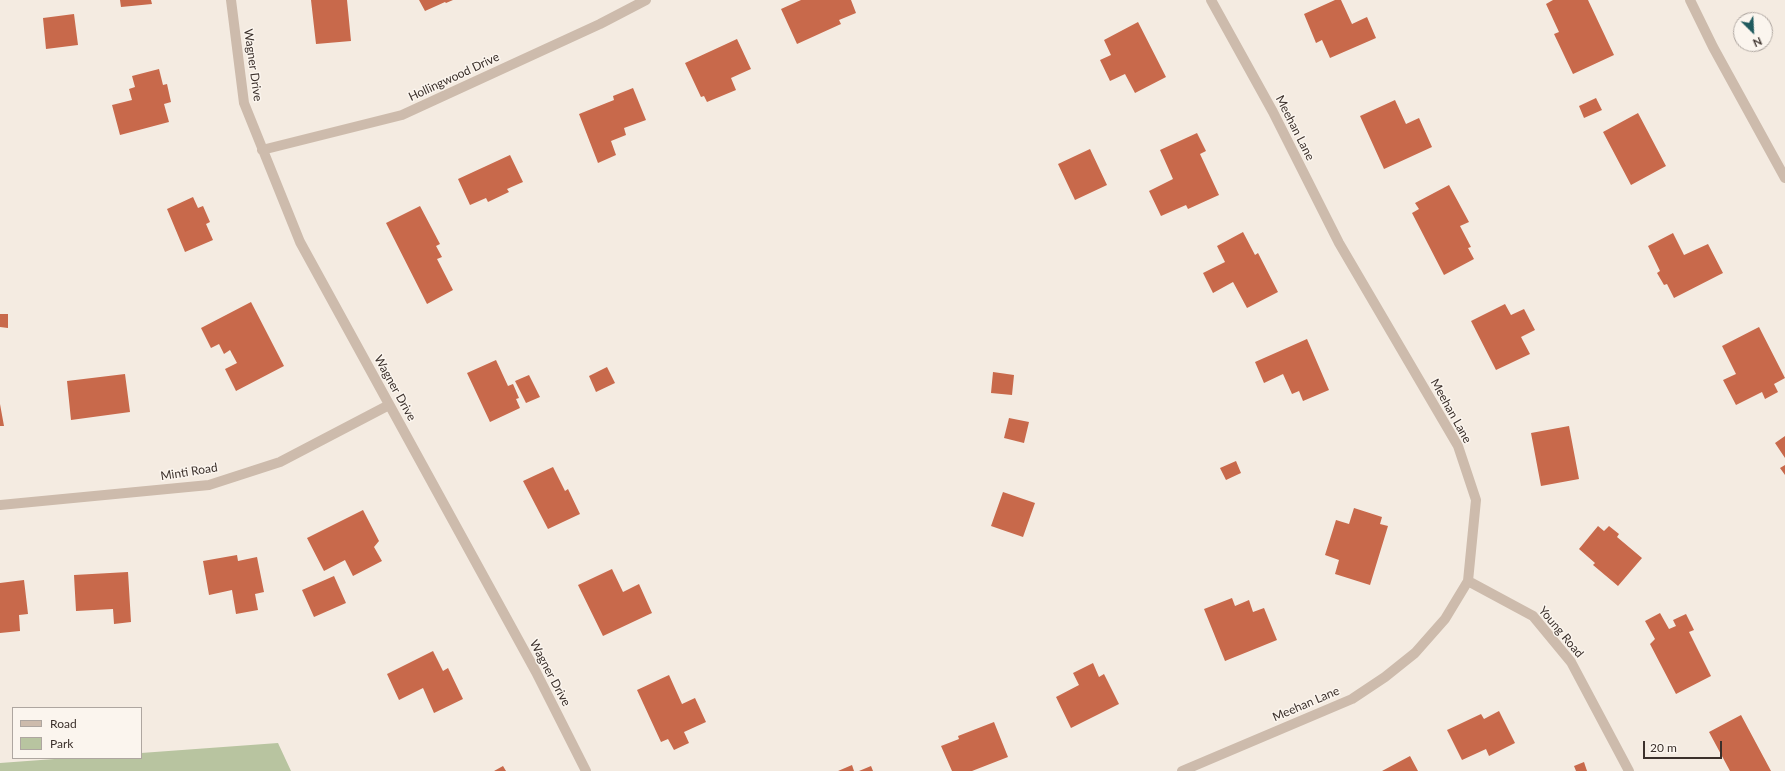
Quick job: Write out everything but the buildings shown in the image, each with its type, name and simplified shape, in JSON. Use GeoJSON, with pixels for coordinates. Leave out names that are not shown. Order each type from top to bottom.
{"type":"FeatureCollection","features":[{"type":"Feature","properties":{"kind":"street","name":"Wagner Drive"},"geometry":{"type":"LineString","coordinates":[[231,0],[244,103],[300,242],[536,672],[586,771]]}},
{"type":"Feature","properties":{"kind":"street","name":"Hollingwood Drive"},"geometry":{"type":"LineString","coordinates":[[262,150],[402,115],[600,24],[646,0]]}},
{"type":"Feature","properties":{"kind":"street","name":"Meehan Lane"},"geometry":{"type":"LineString","coordinates":[[1182,771],[1352,699],[1385,677],[1415,652],[1445,619],[1468,581],[1476,500],[1458,446],[1340,243],[1273,112],[1211,0]]}},
{"type":"Feature","properties":{"kind":"street"},"geometry":{"type":"LineString","coordinates":[[1690,0],[1713,47],[1785,178]]}},
{"type":"Feature","properties":{"kind":"street","name":"Minti Road"},"geometry":{"type":"LineString","coordinates":[[0,505],[209,485],[280,462],[389,405]]}},
{"type":"Feature","properties":{"kind":"street","name":"Young Road"},"geometry":{"type":"LineString","coordinates":[[1468,581],[1534,616],[1571,662],[1629,771]]}},
{"type":"Feature","properties":{"kind":"green space"},"geometry":{"type":"Polygon","coordinates":[[[278,743],[291,771],[0,771],[0,763],[54,759],[142,759],[142,753],[278,743]]]}}]}
